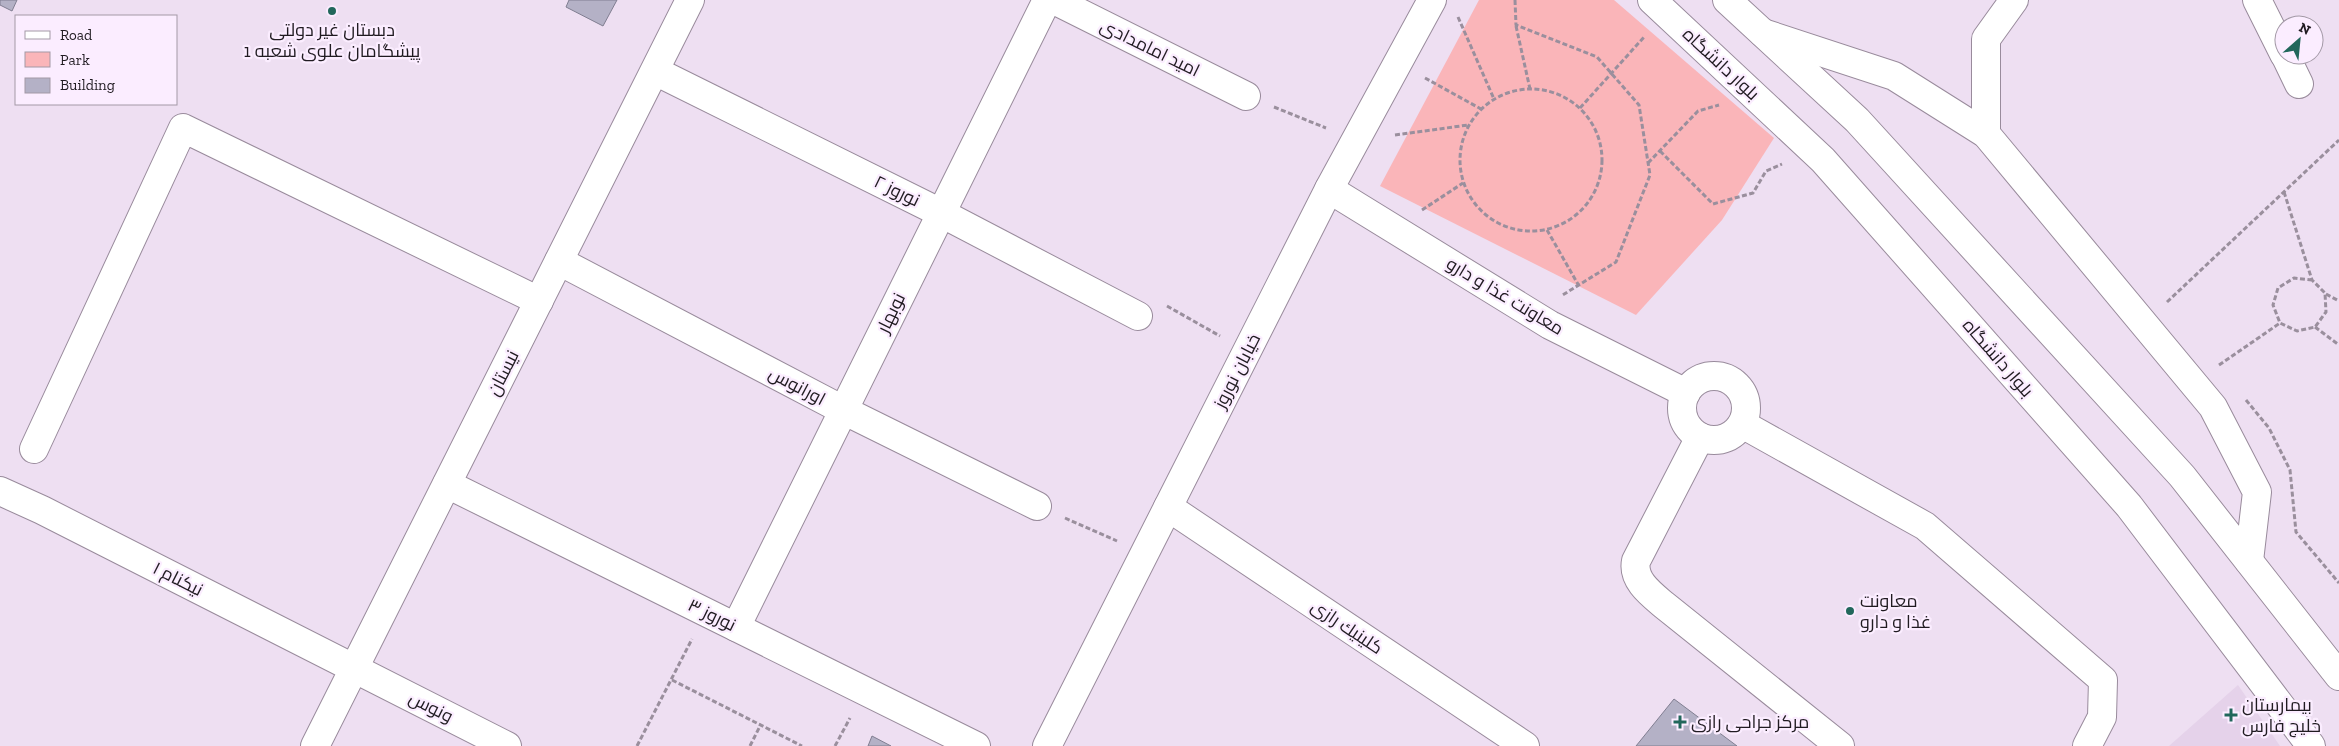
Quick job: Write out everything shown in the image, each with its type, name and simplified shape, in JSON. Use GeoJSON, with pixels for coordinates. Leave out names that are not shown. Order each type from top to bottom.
{"type":"FeatureCollection","features":[{"type":"Feature","properties":{"kind":"street","name":"نیستان"},"geometry":{"type":"LineString","coordinates":[[315,746],[690,0]]}},
{"type":"Feature","properties":{"kind":"street","name":"نوبهار"},"geometry":{"type":"LineString","coordinates":[[736,627],[1047,0]]}},
{"type":"Feature","properties":{"kind":"street","name":"امید امامدادی"},"geometry":{"type":"LineString","coordinates":[[1054,0],[1246,96]]}},
{"type":"Feature","properties":{"kind":"street"},"geometry":{"type":"LineString","coordinates":[[1727,0],[1857,120],[2182,476],[2339,676]]}},
{"type":"Feature","properties":{"kind":"street"},"geometry":{"type":"LineString","coordinates":[[1986,134],[1986,39],[2014,0]]}},
{"type":"Feature","properties":{"kind":"street"},"geometry":{"type":"LineString","coordinates":[[2257,0],[2274,34]]}},
{"type":"Feature","properties":{"kind":"street","name":"خیابان نوروز"},"geometry":{"type":"LineString","coordinates":[[1047,746],[1329,188],[1397,63],[1443,4]]}},
{"type":"Feature","properties":{"kind":"street","name":"بلوار دانشگاه"},"geometry":{"type":"LineString","coordinates":[[1659,7],[1812,150],[2129,506],[2312,746]]}},
{"type":"Feature","properties":{"kind":"street"},"geometry":{"type":"LineString","coordinates":[[1763,33],[1894,76],[1986,134],[2213,407],[2257,492],[2249,561]]}},
{"type":"Feature","properties":{"kind":"street"},"geometry":{"type":"LineString","coordinates":[[2290,65],[2299,84]]}},
{"type":"Feature","properties":{"kind":"street","name":"نوروز ۲"},"geometry":{"type":"LineString","coordinates":[[654,71],[941,213],[1138,316]]}},
{"type":"Feature","properties":{"kind":"street"},"geometry":{"type":"LineString","coordinates":[[34,449],[183,128],[539,301]]}},
{"type":"Feature","properties":{"kind":"street","name":"معاونت غذا و دارو"},"geometry":{"type":"LineString","coordinates":[[1329,188],[1550,325],[1686,393]]}},
{"type":"Feature","properties":{"kind":"street","name":"اورانوس"},"geometry":{"type":"LineString","coordinates":[[559,261],[843,410],[1037,506]]}},
{"type":"Feature","properties":{"kind":"street"},"geometry":{"type":"LineString","coordinates":[[1704,377],[1726,378],[1736,384],[1744,398],[1746,414],[1742,424],[1726,438],[1716,440],[1700,437],[1689,428],[1684,419],[1682,409],[1686,393],[1694,382],[1704,377]]}},
{"type":"Feature","properties":{"kind":"street"},"geometry":{"type":"LineString","coordinates":[[1742,424],[1925,526],[2103,680],[2102,717],[2087,746]]}},
{"type":"Feature","properties":{"kind":"street"},"geometry":{"type":"LineString","coordinates":[[1700,437],[1636,561],[1635,572],[1639,579],[1664,605],[1840,746]]}},
{"type":"Feature","properties":{"kind":"street","name":"نوروز ۳"},"geometry":{"type":"LineString","coordinates":[[447,484],[976,746]]}},
{"type":"Feature","properties":{"kind":"street","name":"نیکنام ۱"},"geometry":{"type":"LineString","coordinates":[[0,491],[354,668]]}},
{"type":"Feature","properties":{"kind":"street","name":"كلينيك رازی"},"geometry":{"type":"LineString","coordinates":[[1168,507],[1525,746]]}},
{"type":"Feature","properties":{"kind":"street","name":"ونوس"},"geometry":{"type":"LineString","coordinates":[[354,668],[507,746]]}},
{"type":"Feature","properties":{"kind":"path"},"geometry":{"type":"LineString","coordinates":[[1515,0],[1516,26],[1530,89]]}},
{"type":"Feature","properties":{"kind":"path"},"geometry":{"type":"LineString","coordinates":[[1443,4],[1494,99]]}},
{"type":"Feature","properties":{"kind":"path"},"geometry":{"type":"LineString","coordinates":[[1580,108],[1659,7]]}},
{"type":"Feature","properties":{"kind":"path"},"geometry":{"type":"LineString","coordinates":[[1516,26],[1596,57],[1610,72],[1639,105],[1650,175],[1616,262],[1579,286],[1529,312]]}},
{"type":"Feature","properties":{"kind":"path"},"geometry":{"type":"LineString","coordinates":[[1397,63],[1481,109]]}},
{"type":"Feature","properties":{"kind":"path"},"geometry":{"type":"LineString","coordinates":[[1530,89],[1556,94],[1580,108],[1598,133],[1603,163],[1595,194],[1575,217],[1547,230],[1521,231],[1496,223],[1476,206],[1464,183],[1460,154],[1468,126],[1481,109],[1494,99],[1530,89]]}},
{"type":"Feature","properties":{"kind":"path"},"geometry":{"type":"LineString","coordinates":[[1648,164],[1698,111],[1754,95]]}},
{"type":"Feature","properties":{"kind":"path"},"geometry":{"type":"LineString","coordinates":[[2172,308],[2166,301],[2339,140]]}},
{"type":"Feature","properties":{"kind":"path"},"geometry":{"type":"LineString","coordinates":[[1660,151],[1713,204],[1753,193],[1766,171],[1812,150]]}},
{"type":"Feature","properties":{"kind":"path"},"geometry":{"type":"LineString","coordinates":[[1393,228],[1464,183]]}},
{"type":"Feature","properties":{"kind":"path"},"geometry":{"type":"LineString","coordinates":[[2284,192],[2312,280],[2325,293],[2339,301]]}},
{"type":"Feature","properties":{"kind":"path"},"geometry":{"type":"LineString","coordinates":[[1547,230],[1579,286]]}},
{"type":"Feature","properties":{"kind":"path"},"geometry":{"type":"LineString","coordinates":[[2312,280],[2294,278],[2278,288],[2273,305],[2280,323],[2297,331],[2315,327],[2326,312],[2325,293]]}},
{"type":"Feature","properties":{"kind":"path"},"geometry":{"type":"LineString","coordinates":[[1138,316],[1157,300],[1247,352]]}},
{"type":"Feature","properties":{"kind":"path"},"geometry":{"type":"LineString","coordinates":[[2195,386],[2218,366],[2280,323]]}},
{"type":"Feature","properties":{"kind":"path"},"geometry":{"type":"LineString","coordinates":[[2315,327],[2339,345]]}},
{"type":"Feature","properties":{"kind":"path"},"geometry":{"type":"LineString","coordinates":[[2213,358],[2224,372]]}},
{"type":"Feature","properties":{"kind":"path"},"geometry":{"type":"LineString","coordinates":[[2241,393],[2269,428],[2290,470],[2296,532],[2339,583]]}},
{"type":"Feature","properties":{"kind":"path"},"geometry":{"type":"LineString","coordinates":[[1037,506],[1145,553]]}},
{"type":"Feature","properties":{"kind":"path"},"geometry":{"type":"LineString","coordinates":[[637,746],[672,680],[705,611]]}},
{"type":"Feature","properties":{"kind":"path"},"geometry":{"type":"LineString","coordinates":[[672,680],[802,746]]}},
{"type":"Feature","properties":{"kind":"path"},"geometry":{"type":"LineString","coordinates":[[750,746],[761,724]]}},
{"type":"Feature","properties":{"kind":"shaded area","name":"بیمارستان خلیج فارس"},"geometry":{"type":"Polygon","coordinates":[[[2238,685],[2280,746],[2169,746],[2238,685]]]}},
{"type":"Feature","properties":{"kind":"green space"},"geometry":{"type":"Polygon","coordinates":[[[1479,0],[1614,0],[1774,138],[1722,220],[1636,315],[1380,186],[1479,0]]]}},
{"type":"Feature","properties":{"kind":"building"},"geometry":{"type":"Polygon","coordinates":[[[0,0],[17,0],[12,11],[0,5],[0,0]]]}},
{"type":"Feature","properties":{"kind":"building"},"geometry":{"type":"Polygon","coordinates":[[[569,0],[617,0],[603,26],[566,7],[569,0]]]}},
{"type":"Feature","properties":{"kind":"building","name":"مرکز جراحی رازی"},"geometry":{"type":"Polygon","coordinates":[[[1674,699],[1737,746],[1636,746],[1674,699]]]}},
{"type":"Feature","properties":{"kind":"building"},"geometry":{"type":"Polygon","coordinates":[[[872,736],[891,746],[868,746],[872,736]]]}},
{"type":"Feature","properties":{"kind":"place","name":"دبستان غیر دولتی پیشگامان علوی شعبه 1"},"geometry":{"type":"Point","coordinates":[332,11]}},
{"type":"Feature","properties":{"kind":"place","name":"معاونت غذا و دارو"},"geometry":{"type":"Point","coordinates":[1850,611]}},
{"type":"Feature","properties":{"kind":"place","name":"بیمارستان خلیج فارس"},"geometry":{"type":"Point","coordinates":[2231,715]}},
{"type":"Feature","properties":{"kind":"place","name":"مرکز جراحی رازی"},"geometry":{"type":"Point","coordinates":[1680,722]}}]}
